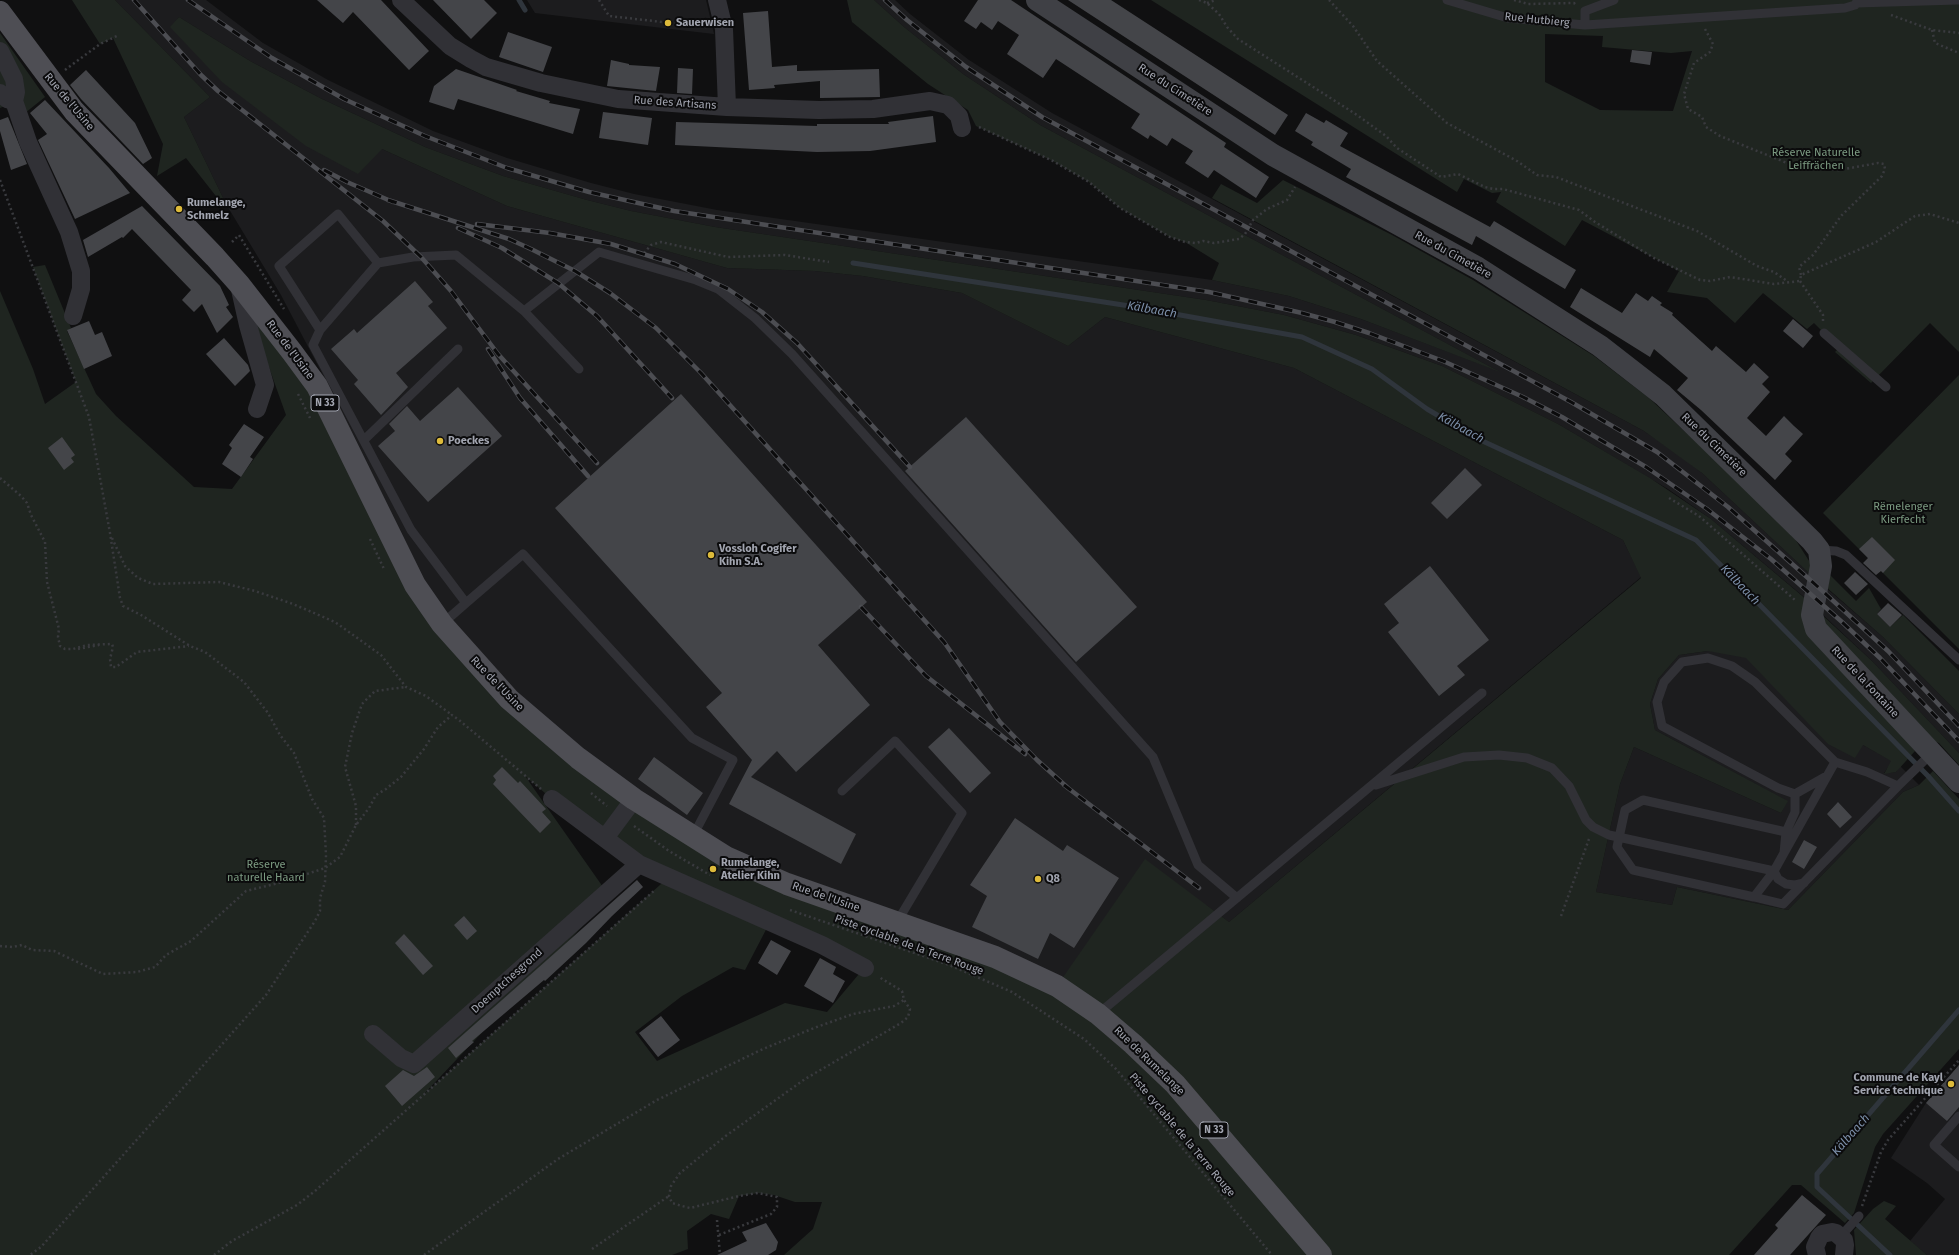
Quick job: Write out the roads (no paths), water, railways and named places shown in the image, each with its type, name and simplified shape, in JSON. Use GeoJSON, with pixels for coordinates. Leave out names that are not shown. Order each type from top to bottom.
{"type":"FeatureCollection","features":[{"type":"Feature","properties":{"kind":"main road","name":"Rue du Cimetière"},"geometry":{"type":"LineString","coordinates":[[1037,0],[1273,155],[1303,173],[1478,268],[1600,346],[1663,395],[1789,517],[1812,541],[1820,558]]}},
{"type":"Feature","properties":{"kind":"main road","name":"Rue de l'Usine"},"geometry":{"type":"LineString","coordinates":[[2,19],[74,111],[239,284],[317,386],[415,585],[442,624],[509,699],[578,758],[634,798],[726,857],[786,884],[927,932]]}},
{"type":"Feature","properties":{"kind":"main road","name":"Rue de la Fontaine"},"geometry":{"type":"LineString","coordinates":[[1820,558],[1812,615],[1816,629],[1928,757],[1959,782]]}},
{"type":"Feature","properties":{"kind":"main road","name":"Rue de Rumelange"},"geometry":{"type":"LineString","coordinates":[[927,932],[995,957],[1057,986],[1098,1014],[1133,1044],[1175,1084],[1321,1255]]}},
{"type":"Feature","properties":{"kind":"street","name":"Rue des Artisans"},"geometry":{"type":"LineString","coordinates":[[401,0],[450,46],[486,67],[541,83],[618,98],[727,107],[819,110],[873,109],[930,101],[948,105],[959,116],[962,128]]}},
{"type":"Feature","properties":{"kind":"street"},"geometry":{"type":"LineString","coordinates":[[717,0],[724,28],[727,107]]}},
{"type":"Feature","properties":{"kind":"street"},"geometry":{"type":"LineString","coordinates":[[0,51],[14,79],[16,92],[7,97],[69,232],[81,271],[81,289],[73,316]]}},
{"type":"Feature","properties":{"kind":"street","name":"Rue de l'Usine"},"geometry":{"type":"LineString","coordinates":[[239,284],[248,325],[265,386],[257,409]]}},
{"type":"Feature","properties":{"kind":"street"},"geometry":{"type":"LineString","coordinates":[[605,838],[634,798]]}},
{"type":"Feature","properties":{"kind":"street"},"geometry":{"type":"LineString","coordinates":[[552,799],[638,864],[822,945],[865,968]]}},
{"type":"Feature","properties":{"kind":"street","name":"Doemptchesgrond"},"geometry":{"type":"LineString","coordinates":[[373,1034],[401,1058],[414,1064],[638,864]]}},
{"type":"Feature","properties":{"kind":"street"},"geometry":{"type":"LineString","coordinates":[[1817,1255],[1815,1247],[1822,1234],[1832,1232],[1840,1236],[1845,1245],[1844,1255]]}},
{"type":"Feature","properties":{"kind":"lane","name":"Rue Hutbierg"},"geometry":{"type":"LineString","coordinates":[[1447,0],[1508,18],[1585,24],[1585,10],[1614,0]]}},
{"type":"Feature","properties":{"kind":"lane"},"geometry":{"type":"LineString","coordinates":[[1585,24],[1846,8],[1858,2],[1958,0]]}},
{"type":"Feature","properties":{"kind":"lane"},"geometry":{"type":"LineString","coordinates":[[320,330],[279,266],[338,214],[378,263]]}},
{"type":"Feature","properties":{"kind":"lane"},"geometry":{"type":"LineString","coordinates":[[524,311],[599,252],[696,280],[718,289],[755,318],[792,354],[1153,757],[1198,865],[1237,898]]}},
{"type":"Feature","properties":{"kind":"lane"},"geometry":{"type":"LineString","coordinates":[[466,603],[411,530],[313,345],[320,330],[378,263],[413,257],[456,255],[524,311],[579,369]]}},
{"type":"Feature","properties":{"kind":"lane"},"geometry":{"type":"LineString","coordinates":[[1824,333],[1886,387]]}},
{"type":"Feature","properties":{"kind":"lane"},"geometry":{"type":"LineString","coordinates":[[364,440],[458,349]]}},
{"type":"Feature","properties":{"kind":"lane"},"geometry":{"type":"LineString","coordinates":[[1820,558],[1836,551],[1846,555],[1959,660]]}},
{"type":"Feature","properties":{"kind":"lane"},"geometry":{"type":"LineString","coordinates":[[442,624],[523,554],[692,738],[733,760],[693,836]]}},
{"type":"Feature","properties":{"kind":"lane"},"geometry":{"type":"LineString","coordinates":[[1826,777],[1795,794],[1778,788],[1662,726],[1657,702],[1664,682],[1682,662],[1708,658],[1732,666],[1755,682],[1835,762],[1866,772],[1898,786]]}},
{"type":"Feature","properties":{"kind":"lane"},"geometry":{"type":"LineString","coordinates":[[1098,1014],[1482,693]]}},
{"type":"Feature","properties":{"kind":"lane"},"geometry":{"type":"LineString","coordinates":[[842,791],[895,741],[962,813],[897,922]]}},
{"type":"Feature","properties":{"kind":"lane"},"geometry":{"type":"LineString","coordinates":[[1370,786],[1464,757],[1499,755],[1527,758],[1552,768],[1570,786],[1586,820],[1593,827],[1609,835],[1774,871]]}},
{"type":"Feature","properties":{"kind":"lane"},"geometry":{"type":"LineString","coordinates":[[1786,832],[1643,800],[1625,810],[1617,847],[1633,870],[1783,904],[1928,757]]}},
{"type":"Feature","properties":{"kind":"lane"},"geometry":{"type":"LineString","coordinates":[[1754,897],[1774,871],[1835,762]]}},
{"type":"Feature","properties":{"kind":"lane"},"geometry":{"type":"LineString","coordinates":[[1784,853],[1786,832],[1795,812],[1795,794]]}},
{"type":"Feature","properties":{"kind":"lane"},"geometry":{"type":"LineString","coordinates":[[1774,871],[1778,879],[1786,884],[1795,885],[1804,883]]}},
{"type":"Feature","properties":{"kind":"lane"},"geometry":{"type":"LineString","coordinates":[[1959,1116],[1934,1145],[1959,1167]]}},
{"type":"Feature","properties":{"kind":"lane"},"geometry":{"type":"LineString","coordinates":[[1840,1236],[1859,1216]]}},
{"type":"Feature","properties":{"kind":"waterway","name":"Kälbaach"},"geometry":{"type":"LineString","coordinates":[[519,0],[525,10]]}},
{"type":"Feature","properties":{"kind":"waterway","name":"Kälbaach"},"geometry":{"type":"LineString","coordinates":[[853,263],[1136,307],[1302,337],[1372,369],[1427,409],[1476,438],[1696,540],[1928,776],[1959,811]]}},
{"type":"Feature","properties":{"kind":"waterway","name":"Kälbaach"},"geometry":{"type":"LineString","coordinates":[[1890,1255],[1817,1187],[1817,1174],[1959,1010]]}},
{"type":"Feature","properties":{"kind":"railway"},"geometry":{"type":"LineString","coordinates":[[134,0],[201,75],[218,91],[383,221],[421,257],[451,291],[498,354],[597,463]]}},
{"type":"Feature","properties":{"kind":"railway"},"geometry":{"type":"LineString","coordinates":[[188,0],[272,58],[344,99],[425,136],[507,168],[589,192],[674,211],[1209,292],[1335,322],[1369,333],[1443,361],[1523,397],[1562,417],[1646,467],[1707,509],[1771,559],[1842,622],[1880,658],[1959,741]]}},
{"type":"Feature","properties":{"kind":"railway"},"geometry":{"type":"LineString","coordinates":[[885,0],[907,20],[966,67],[1042,117],[1571,402],[1657,452],[1728,507],[1817,586],[1888,651],[1959,726]]}},
{"type":"Feature","properties":{"kind":"railway"},"geometry":{"type":"LineString","coordinates":[[324,170],[347,182],[393,202]]}},
{"type":"Feature","properties":{"kind":"railway"},"geometry":{"type":"LineString","coordinates":[[388,200],[509,239],[531,249],[575,271],[610,293],[656,328],[701,373],[944,642],[1000,722],[1037,760],[1068,788]]}},
{"type":"Feature","properties":{"kind":"railway"},"geometry":{"type":"LineString","coordinates":[[477,224],[550,233],[611,244],[675,264],[728,289],[762,312],[797,343],[910,467]]}},
{"type":"Feature","properties":{"kind":"railway"},"geometry":{"type":"LineString","coordinates":[[458,228],[502,248],[558,283],[597,316],[672,398]]}},
{"type":"Feature","properties":{"kind":"railway"},"geometry":{"type":"LineString","coordinates":[[488,349],[520,398],[588,476]]}},
{"type":"Feature","properties":{"kind":"railway"},"geometry":{"type":"LineString","coordinates":[[861,607],[926,676],[1025,754]]}},
{"type":"Feature","properties":{"kind":"railway"},"geometry":{"type":"LineString","coordinates":[[1064,785],[1199,888]]}},
{"type":"Feature","properties":{"kind":"place","name":"Sauerwisen"},"geometry":{"type":"Point","coordinates":[668,23]}},
{"type":"Feature","properties":{"kind":"place","name":"Rumelange, Schmelz"},"geometry":{"type":"Point","coordinates":[179,209]}},
{"type":"Feature","properties":{"kind":"place","name":"Poeckes"},"geometry":{"type":"Point","coordinates":[440,441]}},
{"type":"Feature","properties":{"kind":"place","name":"Vossloh Cogifer Kihn S.A."},"geometry":{"type":"Point","coordinates":[711,555]}},
{"type":"Feature","properties":{"kind":"place","name":"Rumelange, Atelier Kihn"},"geometry":{"type":"Point","coordinates":[713,869]}},
{"type":"Feature","properties":{"kind":"place","name":"Q8"},"geometry":{"type":"Point","coordinates":[1038,879]}},
{"type":"Feature","properties":{"kind":"place","name":"Commune de Kayl Service technique"},"geometry":{"type":"Point","coordinates":[1951,1084]}},
{"type":"Feature","properties":{"kind":"park label","name":"Réserve Naturelle Leiffrächen"},"geometry":{"type":"Point","coordinates":[1816,159]}},
{"type":"Feature","properties":{"kind":"park label","name":"Rëmelenger Kierfecht"},"geometry":{"type":"Point","coordinates":[1903,513]}},
{"type":"Feature","properties":{"kind":"park label","name":"Réserve naturelle Haard"},"geometry":{"type":"Point","coordinates":[266,871]}}]}
